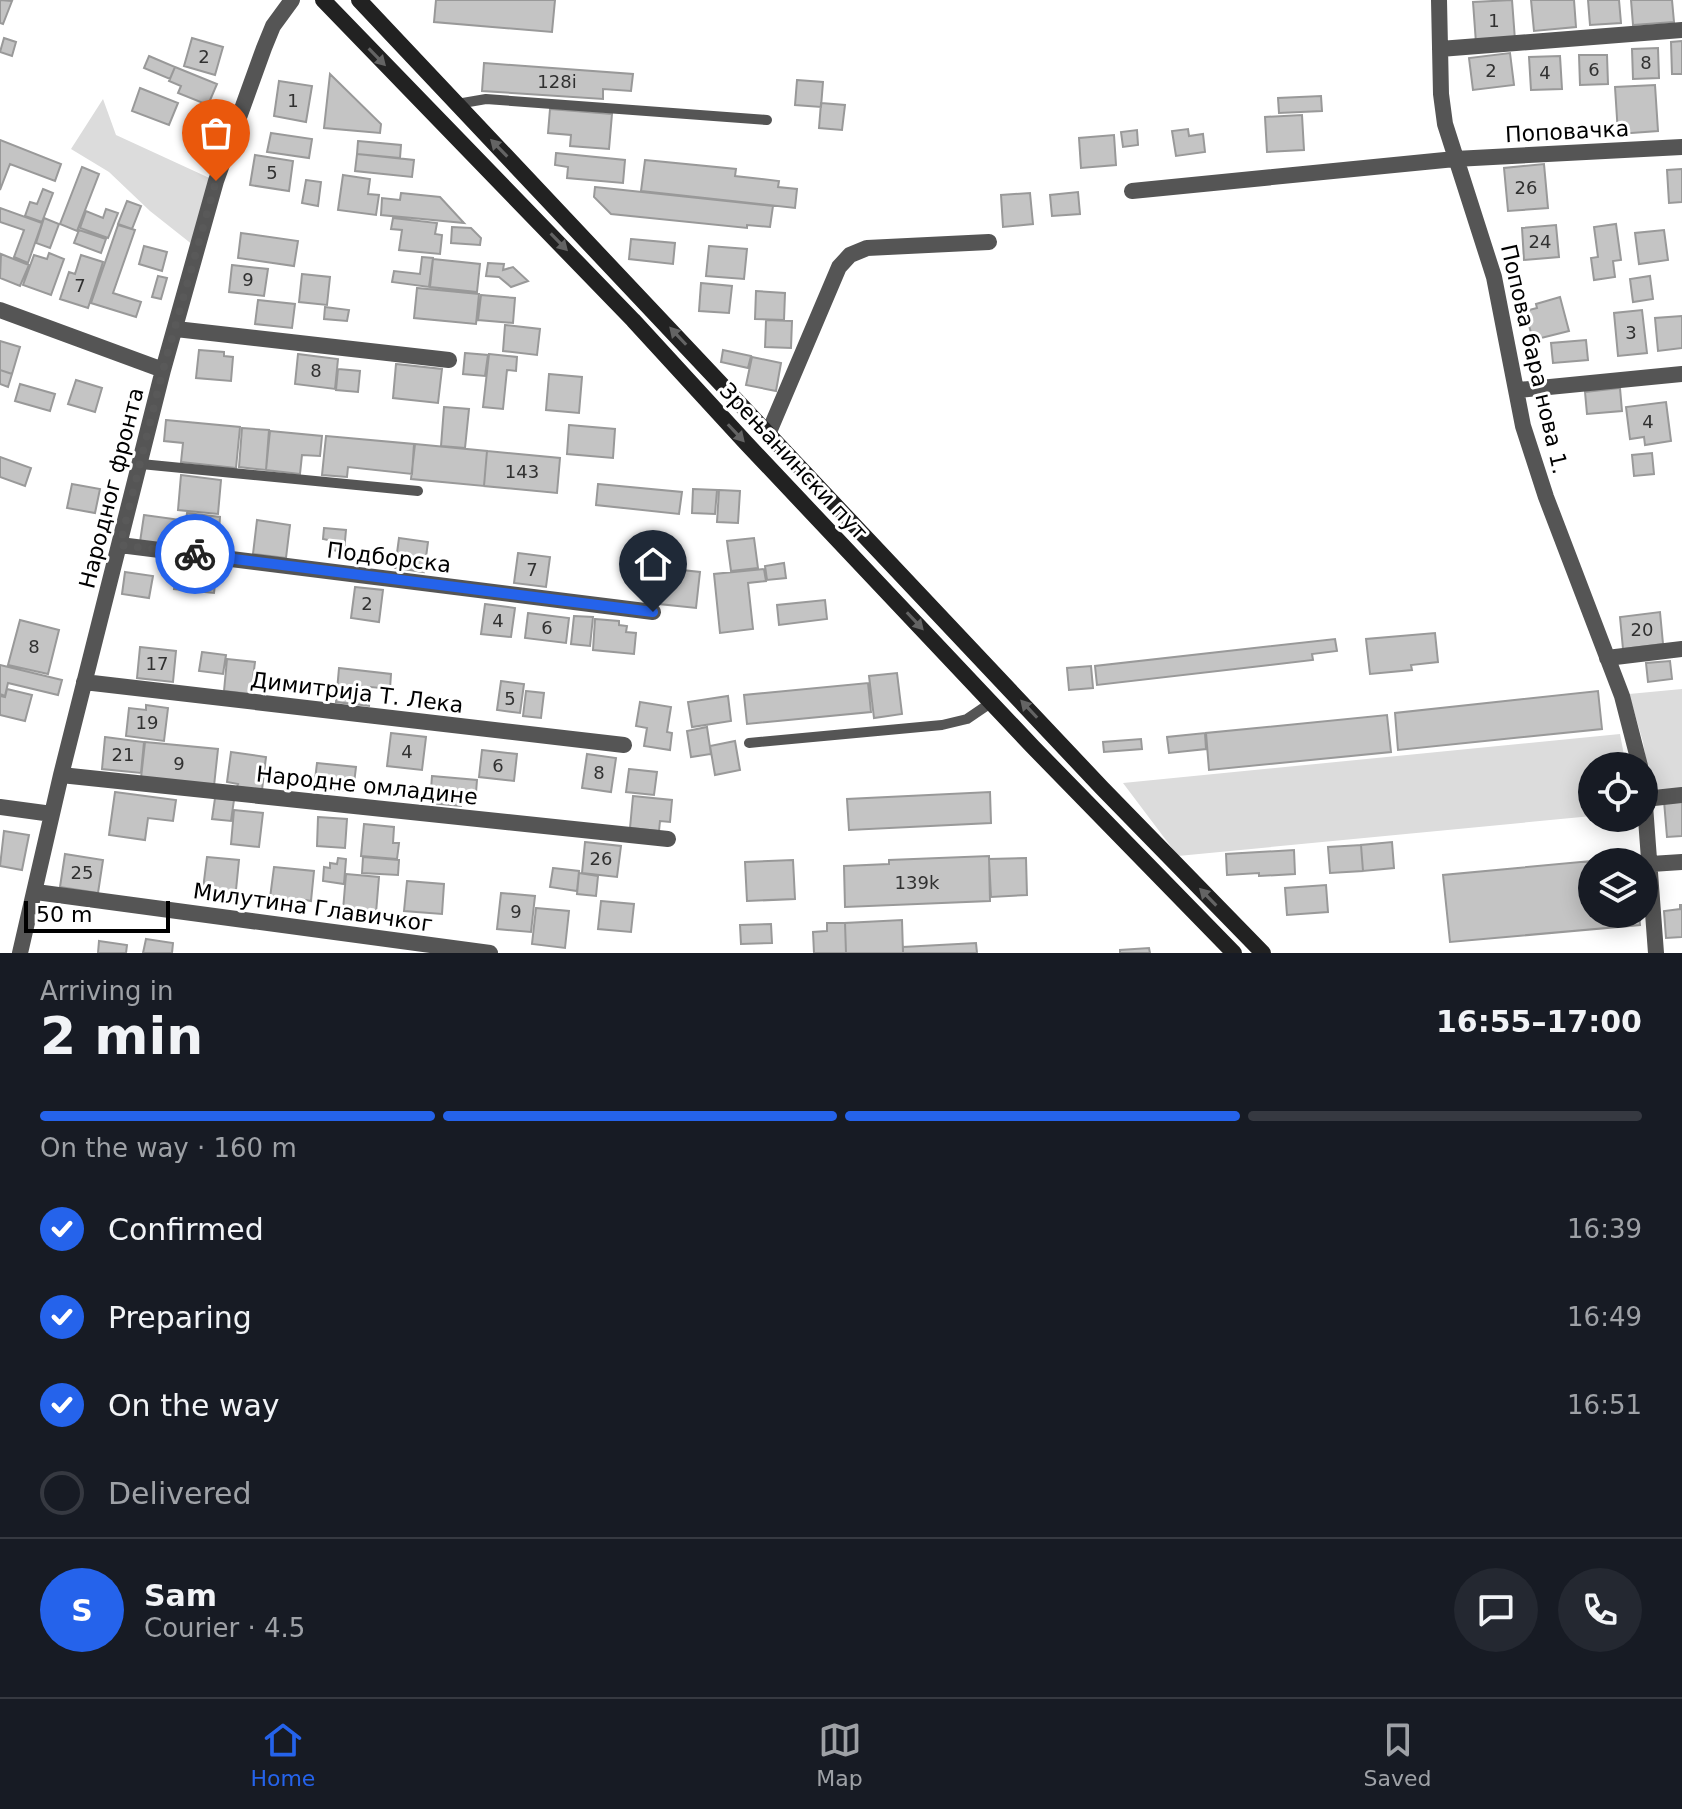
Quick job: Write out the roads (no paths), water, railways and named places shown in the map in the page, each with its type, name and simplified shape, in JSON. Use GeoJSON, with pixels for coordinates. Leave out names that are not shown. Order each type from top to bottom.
{"type":"FeatureCollection","features":[{"type":"Feature","properties":{"kind":"main road","name":"Зрењанински пут"},"geometry":{"type":"LineString","coordinates":[[323,0],[623,309],[746,443],[1234,953]]}},
{"type":"Feature","properties":{"kind":"main road","name":"Зрењанински пут"},"geometry":{"type":"LineString","coordinates":[[359,0],[1102,788],[1263,953]]}},
{"type":"Feature","properties":{"kind":"street","name":"Народног фронта"},"geometry":{"type":"LineString","coordinates":[[20,953],[61,775],[163,370],[216,181],[273,26],[292,0]]}},
{"type":"Feature","properties":{"kind":"street","name":"Попова бара нова 1."},"geometry":{"type":"LineString","coordinates":[[1439,0],[1442,108],[1455,159],[1487,251],[1523,426],[1533,462],[1633,732],[1637,752]]}},
{"type":"Feature","properties":{"kind":"street"},"geometry":{"type":"LineString","coordinates":[[1440,49],[1682,30]]}},
{"type":"Feature","properties":{"kind":"street","name":"Поповачка"},"geometry":{"type":"LineString","coordinates":[[1132,191],[1455,159],[1682,147]]}},
{"type":"Feature","properties":{"kind":"street"},"geometry":{"type":"LineString","coordinates":[[769,432],[839,267],[850,255],[867,248],[989,242]]}},
{"type":"Feature","properties":{"kind":"street"},"geometry":{"type":"LineString","coordinates":[[0,310],[163,370]]}},
{"type":"Feature","properties":{"kind":"street"},"geometry":{"type":"LineString","coordinates":[[176,329],[449,360]]}},
{"type":"Feature","properties":{"kind":"street"},"geometry":{"type":"LineString","coordinates":[[1518,390],[1682,374]]}},
{"type":"Feature","properties":{"kind":"street","name":"Подборска"},"geometry":{"type":"LineString","coordinates":[[120,545],[653,612]]}},
{"type":"Feature","properties":{"kind":"street"},"geometry":{"type":"LineString","coordinates":[[1607,658],[1682,649]]}},
{"type":"Feature","properties":{"kind":"street","name":"Димитрија Т. Лека"},"geometry":{"type":"LineString","coordinates":[[84,682],[624,745]]}},
{"type":"Feature","properties":{"kind":"street","name":"Народне омладине"},"geometry":{"type":"LineString","coordinates":[[61,775],[668,839]]}},
{"type":"Feature","properties":{"kind":"street"},"geometry":{"type":"LineString","coordinates":[[1658,798],[1682,795]]}},
{"type":"Feature","properties":{"kind":"street"},"geometry":{"type":"LineString","coordinates":[[0,807],[52,814]]}},
{"type":"Feature","properties":{"kind":"street"},"geometry":{"type":"LineString","coordinates":[[1658,864],[1682,862]]}},
{"type":"Feature","properties":{"kind":"street","name":"Милутина Главичког"},"geometry":{"type":"LineString","coordinates":[[36,892],[490,953]]}},
{"type":"Feature","properties":{"kind":"street"},"geometry":{"type":"LineString","coordinates":[[1655,928],[1656,953]]}},
{"type":"Feature","properties":{"kind":"lane"},"geometry":{"type":"LineString","coordinates":[[457,104],[486,99],[767,120]]}},
{"type":"Feature","properties":{"kind":"lane"},"geometry":{"type":"LineString","coordinates":[[141,464],[418,491]]}},
{"type":"Feature","properties":{"kind":"lane"},"geometry":{"type":"LineString","coordinates":[[749,743],[942,725],[967,719],[992,702]]}}]}
